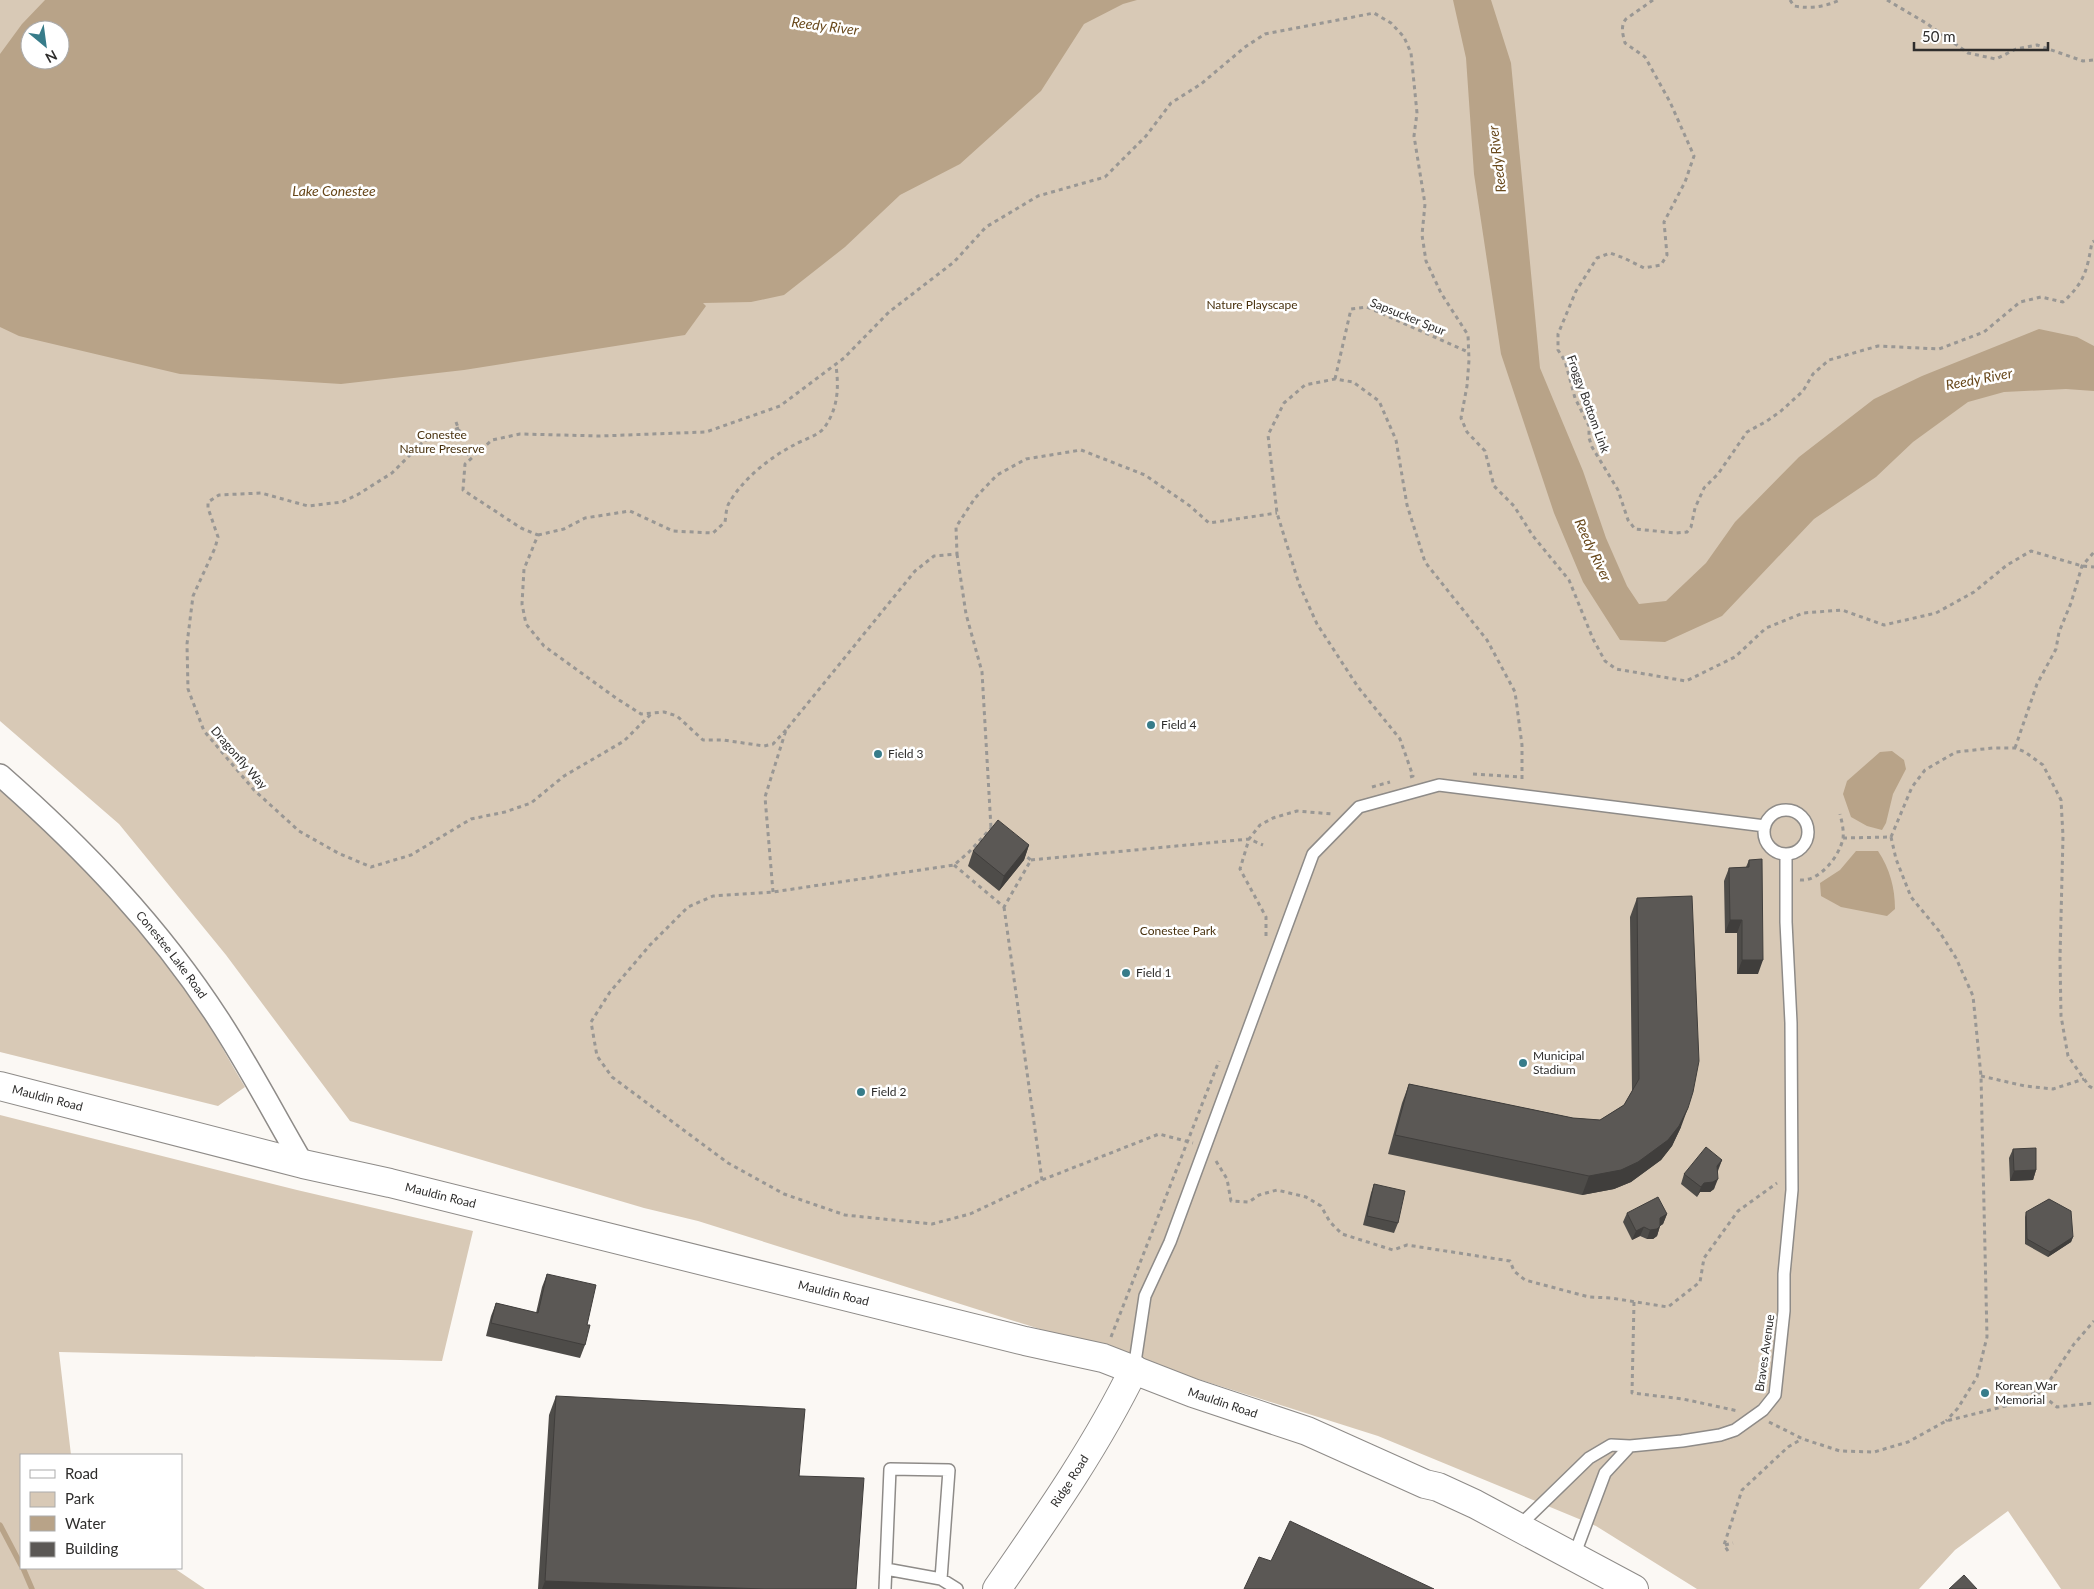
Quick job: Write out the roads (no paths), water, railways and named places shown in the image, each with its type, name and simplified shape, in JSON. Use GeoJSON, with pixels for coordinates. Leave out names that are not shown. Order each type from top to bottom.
{"type":"FeatureCollection","features":[{"type":"Feature","properties":{"kind":"main road","name":"Mauldin Road"},"geometry":{"type":"LineString","coordinates":[[0,1086],[303,1164],[390,1183],[1025,1341],[1103,1358],[1193,1393],[1307,1432],[1425,1484],[1446,1491],[1574,1556],[1634,1589]]}},
{"type":"Feature","properties":{"kind":"main road","name":"Ridge Road"},"geometry":{"type":"LineString","coordinates":[[997,1589],[1047,1516],[1111,1416],[1134,1369]]}},
{"type":"Feature","properties":{"kind":"street","name":"Conestee Lake Road"},"geometry":{"type":"LineString","coordinates":[[0,775],[50,819],[102,872],[149,926],[219,1020],[303,1164]]}},
{"type":"Feature","properties":{"kind":"lane"},"geometry":{"type":"LineString","coordinates":[[1134,1369],[1145,1296],[1170,1242],[1313,854],[1358,807],[1439,785],[1765,826]]}},
{"type":"Feature","properties":{"kind":"lane"},"geometry":{"type":"LineString","coordinates":[[1782,810],[1795,811],[1805,819],[1809,830],[1807,842],[1798,852],[1786,855],[1776,852],[1768,846],[1764,836],[1765,826],[1772,815],[1782,810]]}},
{"type":"Feature","properties":{"kind":"lane","name":"Braves Avenue"},"geometry":{"type":"LineString","coordinates":[[1518,1527],[1589,1458],[1611,1445],[1630,1446],[1720,1435],[1735,1430],[1763,1410],[1775,1395],[1784,1311],[1786,1245],[1792,1190],[1791,1024],[1786,922],[1786,855]]}},
{"type":"Feature","properties":{"kind":"lane"},"geometry":{"type":"LineString","coordinates":[[1574,1556],[1605,1473],[1630,1446]]}},
{"type":"Feature","properties":{"kind":"lane"},"geometry":{"type":"LineString","coordinates":[[885,1589],[890,1469],[949,1470],[941,1579]]}},
{"type":"Feature","properties":{"kind":"lane"},"geometry":{"type":"LineString","coordinates":[[886,1569],[941,1579],[957,1589]]}},
{"type":"Feature","properties":{"kind":"water","name":"Lake Conestee"},"geometry":{"type":"Polygon","coordinates":[[[45,0],[1137,0],[1123,4],[1084,24],[1041,91],[960,164],[900,195],[845,247],[784,295],[751,302],[703,303],[706,306],[685,335],[464,370],[341,384],[180,374],[19,336],[0,327],[0,54],[20,27],[20,70],[70,70],[70,20],[26,20],[45,0]]]}},
{"type":"Feature","properties":{"kind":"water","name":"Reedy River"},"geometry":{"type":"Polygon","coordinates":[[[1453,0],[1491,0],[1511,63],[1540,368],[1583,471],[1606,538],[1627,586],[1639,604],[1666,601],[1706,563],[1735,522],[1799,457],[1874,399],[1922,376],[2039,329],[2077,337],[2094,346],[2094,391],[2066,389],[2004,392],[1968,402],[1913,442],[1876,477],[1814,519],[1722,616],[1665,642],[1620,640],[1583,582],[1554,513],[1501,354],[1474,174],[1466,58],[1453,0]]]}},
{"type":"Feature","properties":{"kind":"water"},"geometry":{"type":"Polygon","coordinates":[[[1892,751],[1904,760],[1906,769],[1893,794],[1886,823],[1882,830],[1867,826],[1851,817],[1843,794],[1847,781],[1880,752],[1892,751]]]}},
{"type":"Feature","properties":{"kind":"water"},"geometry":{"type":"Polygon","coordinates":[[[1856,851],[1878,851],[1886,865],[1893,886],[1895,909],[1887,916],[1841,907],[1821,896],[1820,883],[1840,870],[1856,851]]]}},
{"type":"Feature","properties":{"kind":"waterway"},"geometry":{"type":"LineString","coordinates":[[0,1525],[20,1563]]}},
{"type":"Feature","properties":{"kind":"waterway"},"geometry":{"type":"LineString","coordinates":[[23,1569],[32,1589]]}},
{"type":"Feature","properties":{"kind":"place","name":"Field 4"},"geometry":{"type":"Point","coordinates":[1151,725]}},
{"type":"Feature","properties":{"kind":"place","name":"Field 3"},"geometry":{"type":"Point","coordinates":[878,754]}},
{"type":"Feature","properties":{"kind":"place","name":"Field 1"},"geometry":{"type":"Point","coordinates":[1126,973]}},
{"type":"Feature","properties":{"kind":"place","name":"Municipal Stadium"},"geometry":{"type":"Point","coordinates":[1523,1063]}},
{"type":"Feature","properties":{"kind":"place","name":"Field 2"},"geometry":{"type":"Point","coordinates":[861,1092]}},
{"type":"Feature","properties":{"kind":"place","name":"Korean War Memorial"},"geometry":{"type":"Point","coordinates":[1985,1393]}},
{"type":"Feature","properties":{"kind":"park label","name":"Nature Playscape"},"geometry":{"type":"Point","coordinates":[1252,305]}},
{"type":"Feature","properties":{"kind":"park label","name":"Conestee Nature Preserve"},"geometry":{"type":"Point","coordinates":[442,442]}},
{"type":"Feature","properties":{"kind":"park label","name":"Conestee Park"},"geometry":{"type":"Point","coordinates":[1178,931]}}]}
